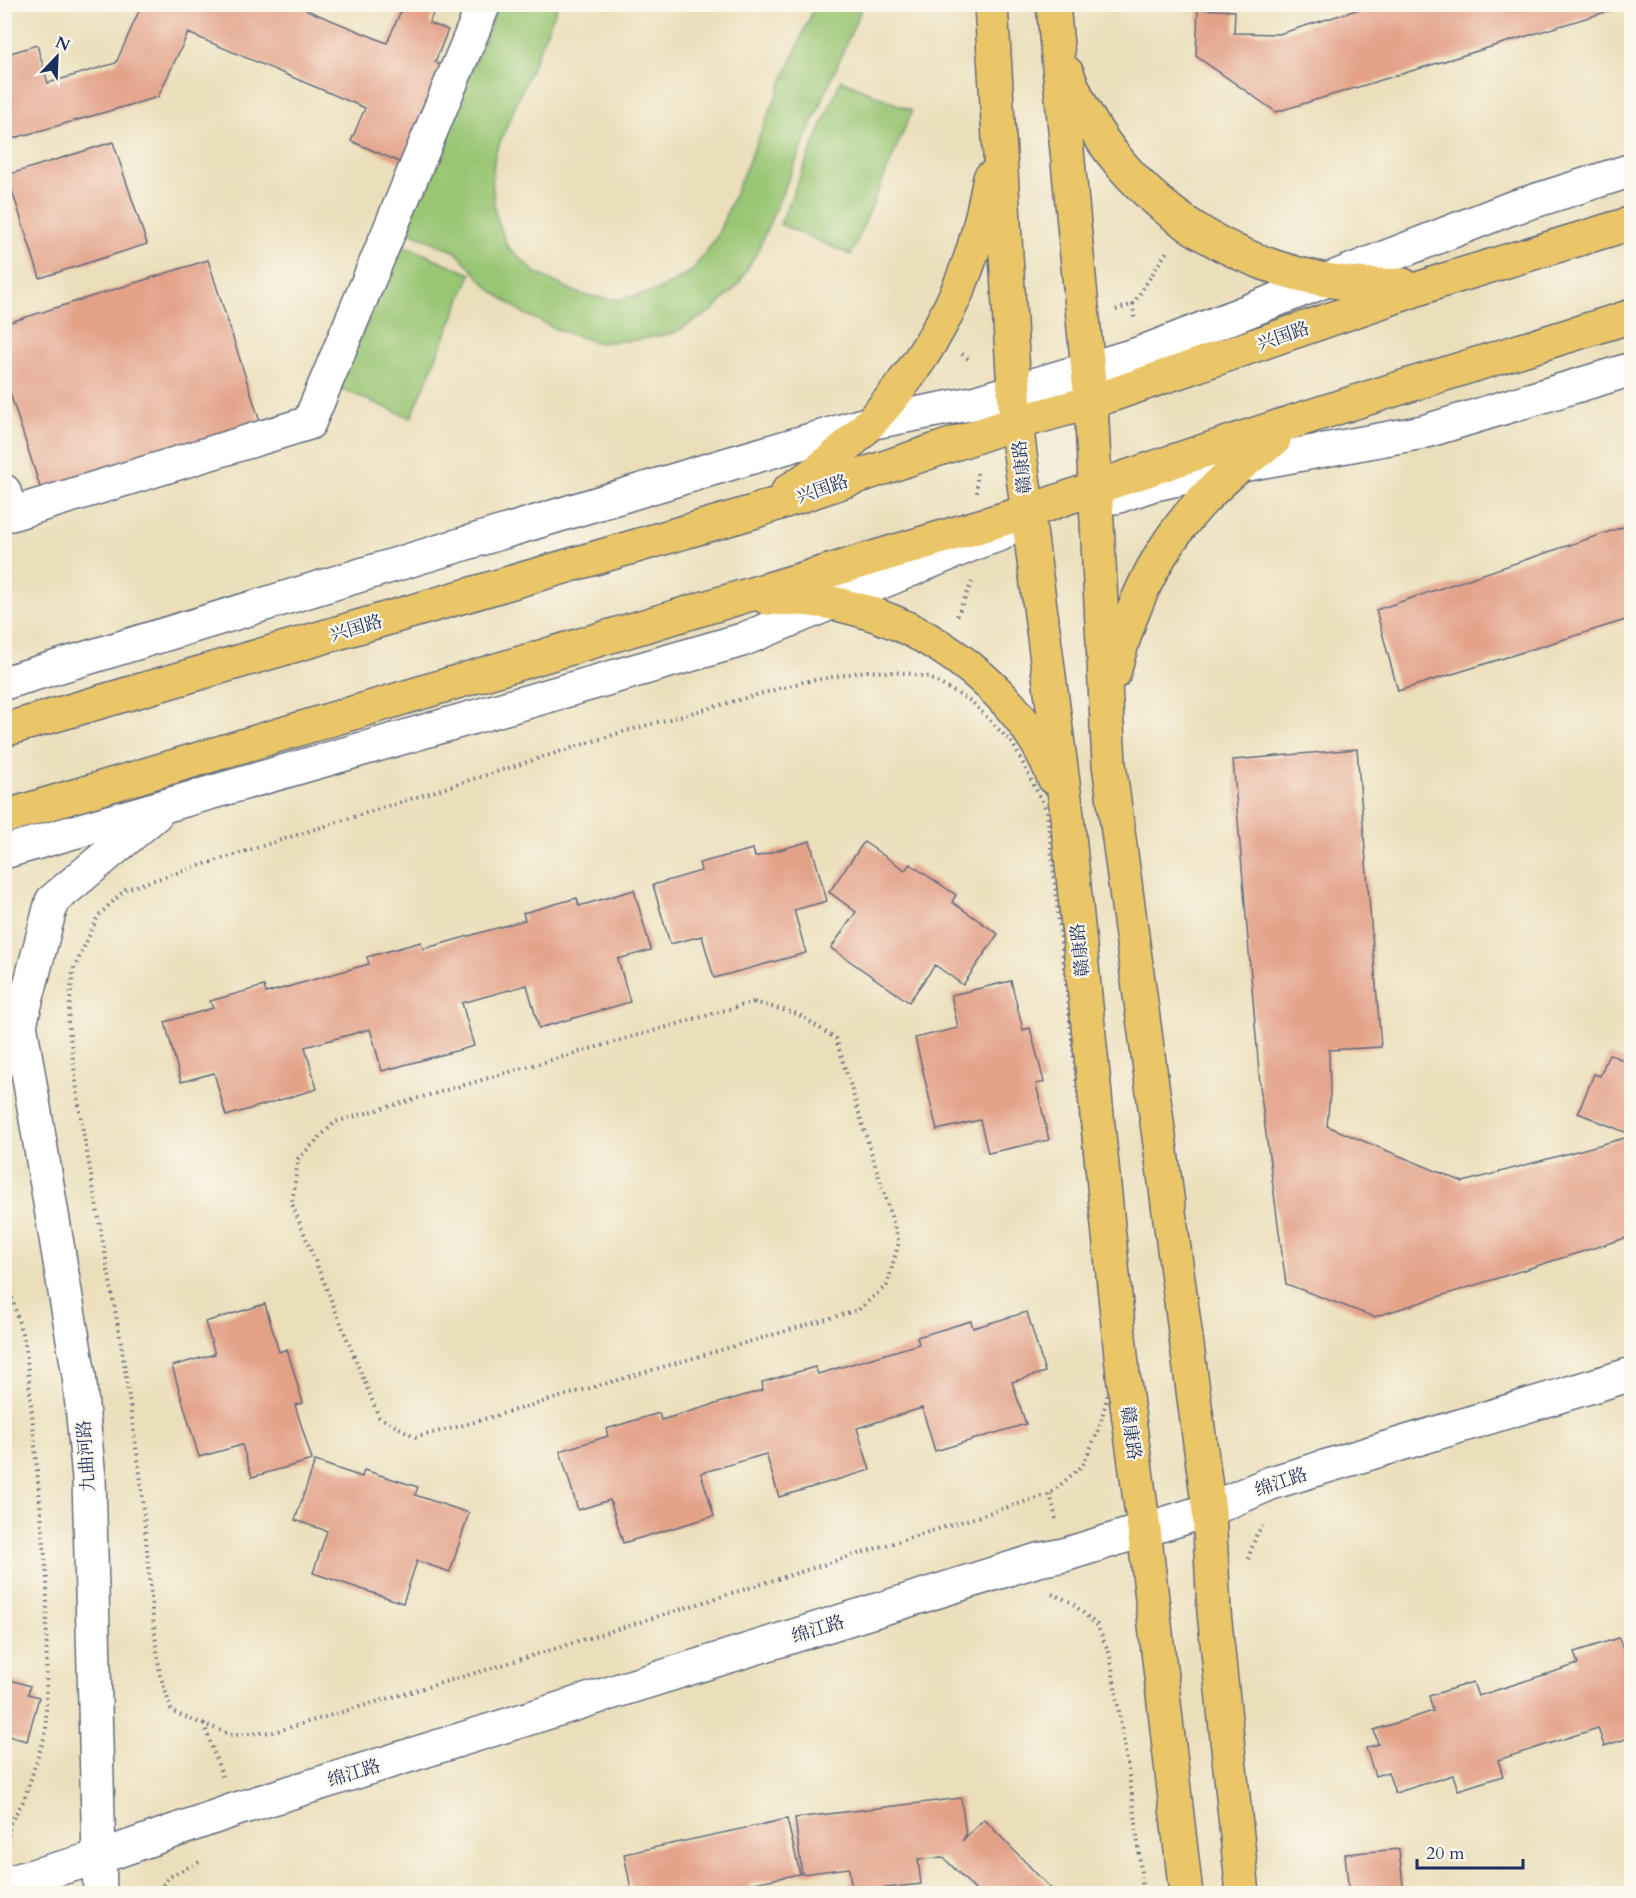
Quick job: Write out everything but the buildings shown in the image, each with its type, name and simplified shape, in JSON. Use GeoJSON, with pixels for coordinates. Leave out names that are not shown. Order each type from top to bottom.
{"type":"FeatureCollection","features":[{"type":"Feature","properties":{"kind":"main road","name":"赣康路"},"geometry":{"type":"LineString","coordinates":[[991,4],[1017,423],[1066,806],[1123,1375],[1144,1529],[1186,1893]]}},
{"type":"Feature","properties":{"kind":"main road"},"geometry":{"type":"LineString","coordinates":[[1053,4],[1091,402],[1109,764],[1209,1510],[1214,1612],[1243,1893]]}},
{"type":"Feature","properties":{"kind":"main road"},"geometry":{"type":"LineString","coordinates":[[1057,46],[1071,85],[1091,122],[1114,156],[1142,187],[1185,223],[1208,238],[1245,257],[1283,271],[1326,281],[1361,285],[1402,285],[1441,281]]}},
{"type":"Feature","properties":{"kind":"main road"},"geometry":{"type":"LineString","coordinates":[[753,513],[796,486],[835,455],[868,423],[904,381],[932,339],[956,294],[972,254],[983,212],[992,170],[996,127],[996,83]]}},
{"type":"Feature","properties":{"kind":"main road","name":"兴国路"},"geometry":{"type":"LineString","coordinates":[[4,730],[753,513],[1017,423],[1091,402],[1441,281],[1632,223]]}},
{"type":"Feature","properties":{"kind":"main road"},"geometry":{"type":"LineString","coordinates":[[4,817],[723,602],[1028,519],[1360,400],[1632,316]]}},
{"type":"Feature","properties":{"kind":"main road"},"geometry":{"type":"LineString","coordinates":[[1109,764],[1108,721],[1113,678],[1123,635],[1158,556],[1184,520],[1212,488],[1237,466],[1280,435],[1319,415],[1360,400]]}},
{"type":"Feature","properties":{"kind":"main road"},"geometry":{"type":"LineString","coordinates":[[723,602],[763,598],[803,599],[829,603],[882,616],[919,633],[952,653],[982,677],[1009,705],[1032,736],[1052,770],[1066,806]]}},
{"type":"Feature","properties":{"kind":"street"},"geometry":{"type":"LineString","coordinates":[[4,491],[11,514],[309,423],[484,4]]}},
{"type":"Feature","properties":{"kind":"street"},"geometry":{"type":"LineString","coordinates":[[4,682],[868,423],[973,403],[1138,354],[1509,208],[1632,170]]}},
{"type":"Feature","properties":{"kind":"street"},"geometry":{"type":"LineString","coordinates":[[1096,495],[1237,466],[1423,432],[1632,369]]}},
{"type":"Feature","properties":{"kind":"street"},"geometry":{"type":"LineString","coordinates":[[4,852],[742,640],[1028,519]]}},
{"type":"Feature","properties":{"kind":"street"},"geometry":{"type":"LineString","coordinates":[[12,1017],[52,901],[165,806]]}},
{"type":"Feature","properties":{"kind":"street","name":"九曲河路"},"geometry":{"type":"LineString","coordinates":[[12,1017],[79,1375],[89,1478],[100,1893]]}},
{"type":"Feature","properties":{"kind":"street","name":"绵江路"},"geometry":{"type":"LineString","coordinates":[[4,1884],[100,1857],[234,1810],[1038,1560],[1064,1556],[1209,1510],[1271,1483],[1632,1374]]}},
{"type":"Feature","properties":{"kind":"path"},"geometry":{"type":"LineString","coordinates":[[1133,304],[1185,223]]}},
{"type":"Feature","properties":{"kind":"path"},"geometry":{"type":"LineString","coordinates":[[867,671],[906,673],[928,677],[972,702],[1013,744],[1047,811],[1110,1386],[1099,1429],[1083,1465],[1050,1494],[499,1666],[274,1732],[232,1735],[171,1712],[160,1675],[141,1481],[121,1343],[81,1119],[68,1021],[73,971],[98,916],[126,889],[619,733],[803,682],[867,671]]}},
{"type":"Feature","properties":{"kind":"path"},"geometry":{"type":"LineString","coordinates":[[754,1002],[798,1014],[836,1039],[899,1242],[887,1285],[858,1310],[416,1437],[379,1417],[292,1204],[298,1160],[335,1122],[754,1002]]}},
{"type":"Feature","properties":{"kind":"path"},"geometry":{"type":"LineString","coordinates":[[4,1269],[26,1348],[47,1579],[46,1732],[24,1800],[9,1825],[4,1827]]}},
{"type":"Feature","properties":{"kind":"path"},"geometry":{"type":"LineString","coordinates":[[1246,1564],[1257,1533],[1268,1520]]}},
{"type":"Feature","properties":{"kind":"path"},"geometry":{"type":"LineString","coordinates":[[1049,1592],[1071,1602],[1097,1625],[1110,1655],[1136,1814],[1143,1893]]}},
{"type":"Feature","properties":{"kind":"path"},"geometry":{"type":"LineString","coordinates":[[155,1893],[169,1877],[211,1856]]}},
{"type":"Feature","properties":{"kind":"green space"},"geometry":{"type":"Polygon","coordinates":[[[499,5],[558,5],[495,154],[492,179],[495,212],[507,246],[536,273],[582,295],[618,300],[659,290],[692,271],[716,238],[815,5],[863,5],[757,252],[738,285],[712,311],[674,333],[635,340],[598,343],[556,329],[523,313],[491,290],[456,252],[403,229],[499,5]]]}},
{"type":"Feature","properties":{"kind":"green space"},"geometry":{"type":"Polygon","coordinates":[[[841,80],[912,111],[851,255],[780,224],[841,80]]]}},
{"type":"Feature","properties":{"kind":"green space"},"geometry":{"type":"Polygon","coordinates":[[[400,244],[471,274],[411,418],[339,388],[400,244]]]}}]}
